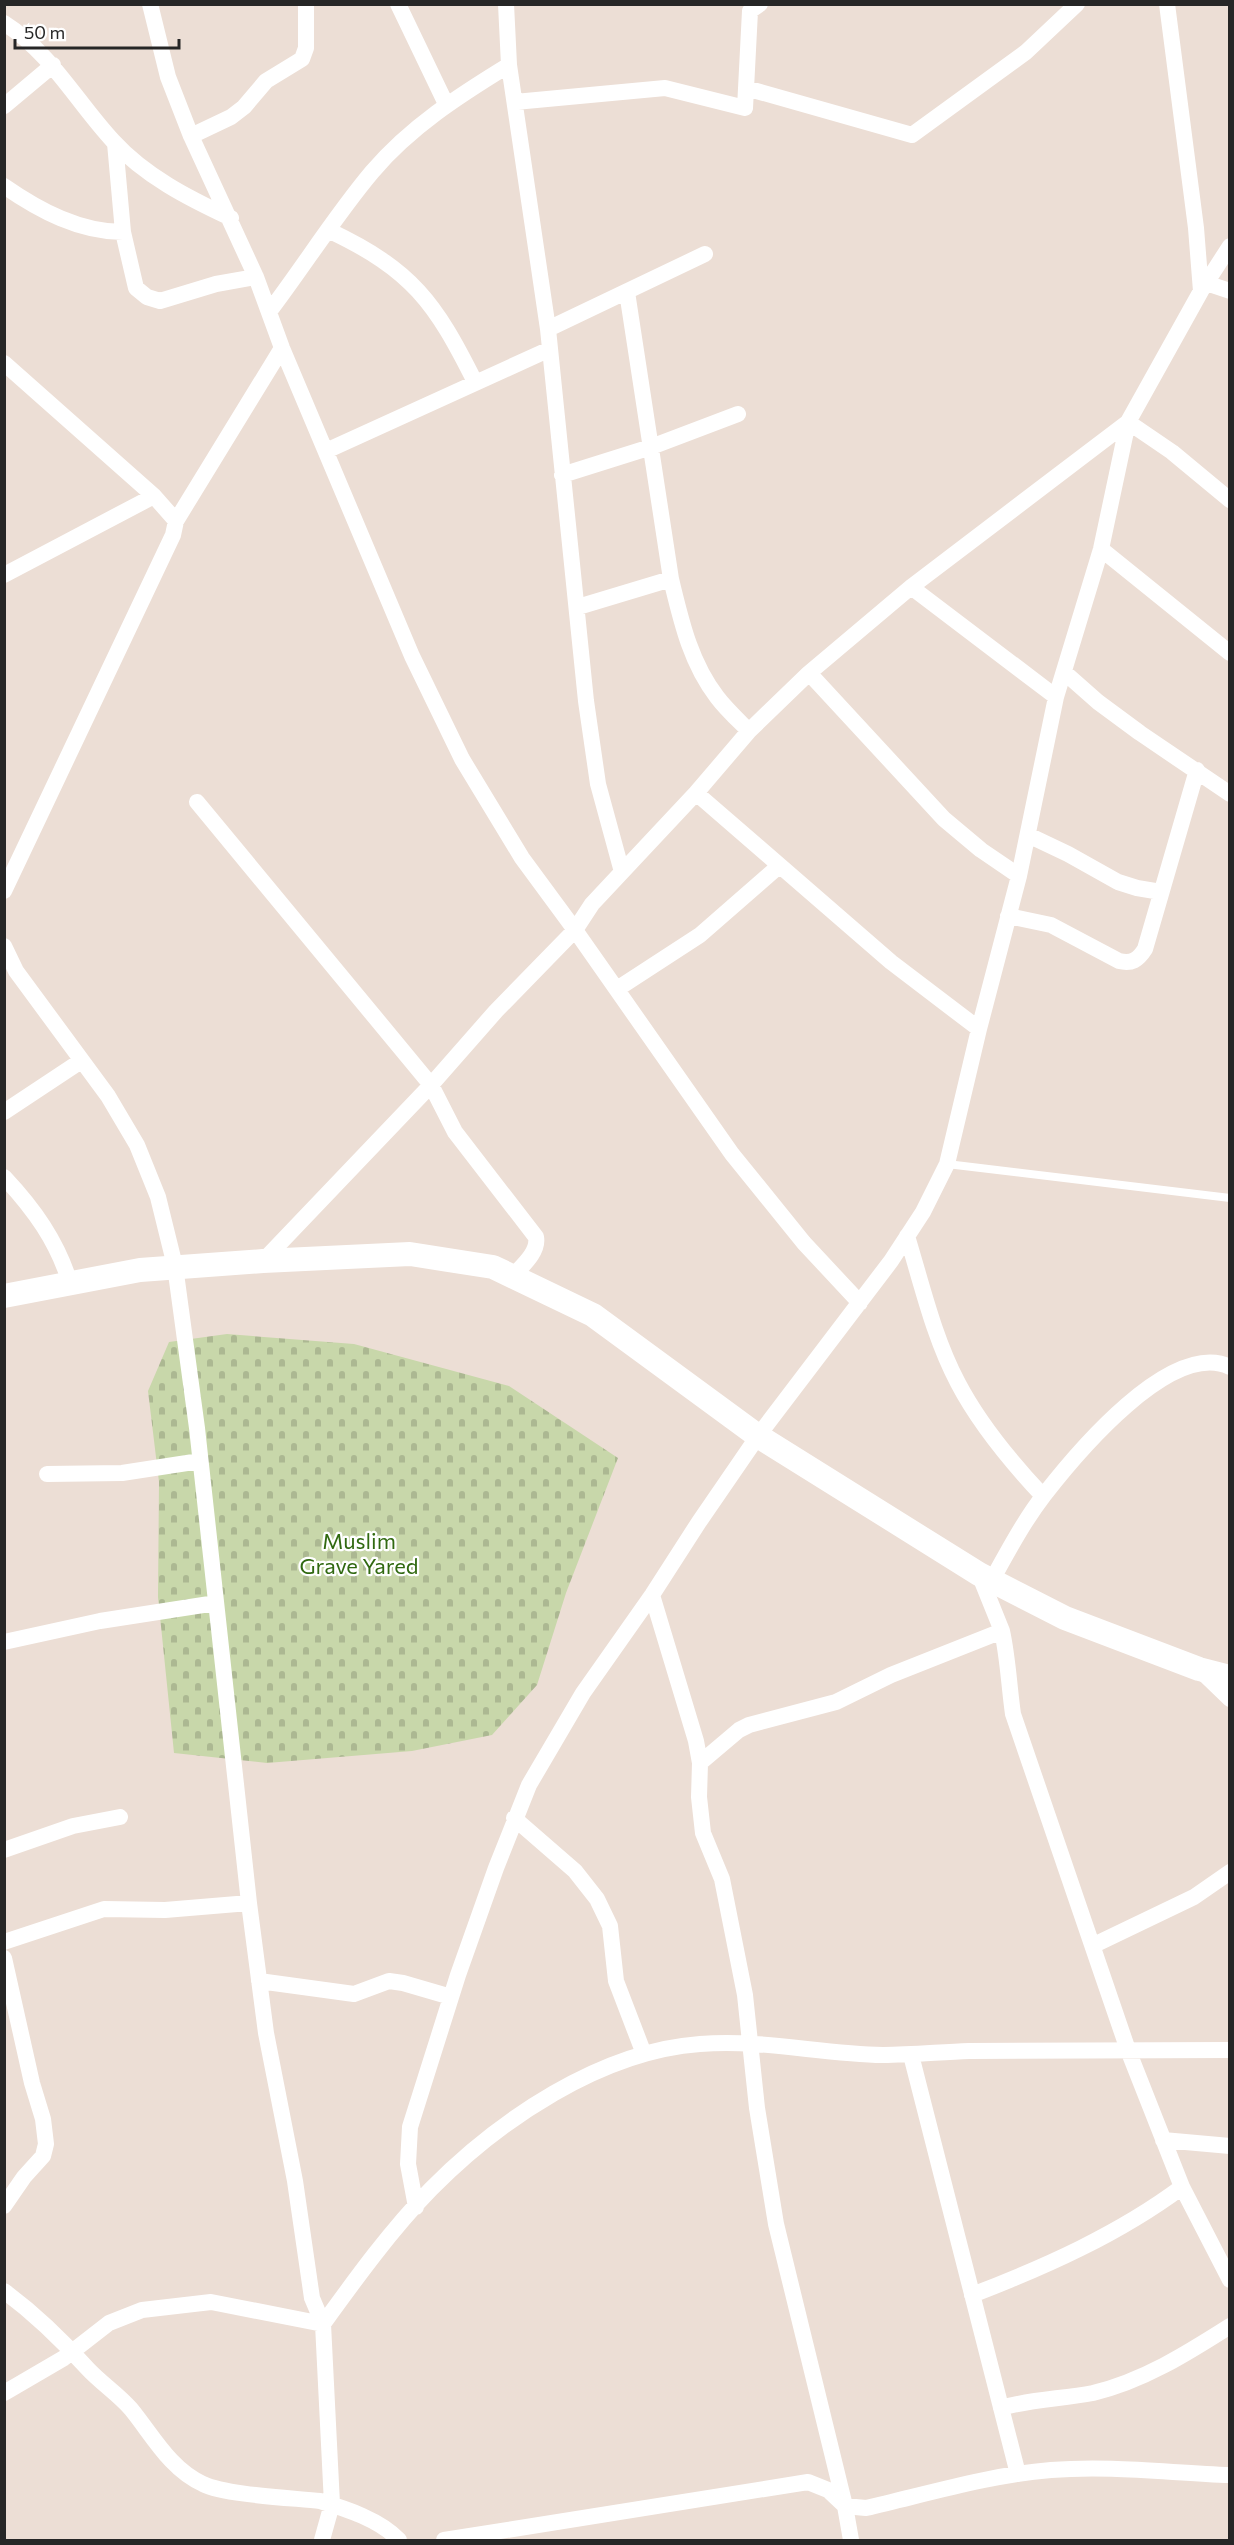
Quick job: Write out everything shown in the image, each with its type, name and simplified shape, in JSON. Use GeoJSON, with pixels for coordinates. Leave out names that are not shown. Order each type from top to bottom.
{"type":"FeatureCollection","features":[{"type":"Feature","properties":{"kind":"main road"},"geometry":{"type":"LineString","coordinates":[[4,1296],[175,1266],[411,1254],[493,1267],[593,1315],[758,1436],[986,1577],[1065,1618],[1199,1669],[1230,1677]]}},
{"type":"Feature","properties":{"kind":"street"},"geometry":{"type":"LineString","coordinates":[[150,4],[168,77],[191,136],[231,218],[282,348],[412,656],[462,759],[522,858],[732,1154],[804,1243],[860,1303]]}},
{"type":"Feature","properties":{"kind":"street"},"geometry":{"type":"LineString","coordinates":[[191,136],[231,117],[244,108],[266,81],[302,59],[306,48],[306,4]]}},
{"type":"Feature","properties":{"kind":"street"},"geometry":{"type":"LineString","coordinates":[[398,4],[446,104]]}},
{"type":"Feature","properties":{"kind":"street"},"geometry":{"type":"LineString","coordinates":[[506,4],[509,65],[548,329],[586,701],[598,784],[622,872]]}},
{"type":"Feature","properties":{"kind":"street"},"geometry":{"type":"LineString","coordinates":[[515,102],[665,88],[745,108],[750,11],[760,4]]}},
{"type":"Feature","properties":{"kind":"street"},"geometry":{"type":"LineString","coordinates":[[747,88],[912,135],[1026,52],[1077,4]]}},
{"type":"Feature","properties":{"kind":"street"},"geometry":{"type":"LineString","coordinates":[[1167,4],[1203,287]]}},
{"type":"Feature","properties":{"kind":"street"},"geometry":{"type":"LineString","coordinates":[[4,23],[32,42],[115,143],[183,196],[231,218]]}},
{"type":"Feature","properties":{"kind":"street"},"geometry":{"type":"LineString","coordinates":[[4,106],[53,65]]}},
{"type":"Feature","properties":{"kind":"street"},"geometry":{"type":"LineString","coordinates":[[269,312],[373,171],[446,104],[509,65]]}},
{"type":"Feature","properties":{"kind":"street"},"geometry":{"type":"LineString","coordinates":[[115,143],[123,232],[136,288],[147,297],[160,301],[216,284],[256,277]]}},
{"type":"Feature","properties":{"kind":"street"},"geometry":{"type":"LineString","coordinates":[[4,186],[78,226],[101,232],[123,232]]}},
{"type":"Feature","properties":{"kind":"street"},"geometry":{"type":"LineString","coordinates":[[330,231],[376,255],[405,276],[427,299],[450,331],[475,381]]}},
{"type":"Feature","properties":{"kind":"street"},"geometry":{"type":"LineString","coordinates":[[416,2207],[408,2164],[410,2127],[451,1997],[514,1818],[529,1785],[555,1737],[758,1436],[860,1303],[907,1236],[923,1212],[947,1164],[1019,876],[1056,697],[1101,549],[1128,422],[1203,287],[1230,246]]}},
{"type":"Feature","properties":{"kind":"street"},"geometry":{"type":"LineString","coordinates":[[548,329],[705,254]]}},
{"type":"Feature","properties":{"kind":"street"},"geometry":{"type":"LineString","coordinates":[[1203,287],[1230,291]]}},
{"type":"Feature","properties":{"kind":"street"},"geometry":{"type":"LineString","coordinates":[[627,292],[671,579],[683,626],[695,662],[717,697],[749,731]]}},
{"type":"Feature","properties":{"kind":"street"},"geometry":{"type":"LineString","coordinates":[[4,891],[169,545],[176,521],[282,348]]}},
{"type":"Feature","properties":{"kind":"street"},"geometry":{"type":"LineString","coordinates":[[326,451],[475,381],[550,349]]}},
{"type":"Feature","properties":{"kind":"street"},"geometry":{"type":"LineString","coordinates":[[4,363],[154,496],[176,521]]}},
{"type":"Feature","properties":{"kind":"street"},"geometry":{"type":"LineString","coordinates":[[562,475],[651,447],[738,414]]}},
{"type":"Feature","properties":{"kind":"street"},"geometry":{"type":"LineString","coordinates":[[1128,422],[1227,493]]}},
{"type":"Feature","properties":{"kind":"street"},"geometry":{"type":"LineString","coordinates":[[263,1261],[431,1085],[496,1011],[575,930],[592,904],[696,793],[749,731],[809,673],[911,587],[1128,422]]}},
{"type":"Feature","properties":{"kind":"street"},"geometry":{"type":"LineString","coordinates":[[4,575],[154,496]]}},
{"type":"Feature","properties":{"kind":"street"},"geometry":{"type":"LineString","coordinates":[[1101,549],[1230,652]]}},
{"type":"Feature","properties":{"kind":"street"},"geometry":{"type":"LineString","coordinates":[[578,607],[671,579]]}},
{"type":"Feature","properties":{"kind":"street"},"geometry":{"type":"LineString","coordinates":[[911,587],[1056,697]]}},
{"type":"Feature","properties":{"kind":"street"},"geometry":{"type":"LineString","coordinates":[[1064,672],[1098,702],[1140,733],[1230,794]]}},
{"type":"Feature","properties":{"kind":"street"},"geometry":{"type":"LineString","coordinates":[[809,673],[944,819],[981,850],[1019,876]]}},
{"type":"Feature","properties":{"kind":"street"},"geometry":{"type":"LineString","coordinates":[[1008,916],[1051,925],[1119,961],[1129,963],[1138,958],[1145,949],[1197,770]]}},
{"type":"Feature","properties":{"kind":"street"},"geometry":{"type":"LineString","coordinates":[[696,793],[891,962],[979,1029]]}},
{"type":"Feature","properties":{"kind":"street"},"geometry":{"type":"LineString","coordinates":[[197,802],[431,1085],[455,1132],[536,1237],[535,1250],[512,1277]]}},
{"type":"Feature","properties":{"kind":"street"},"geometry":{"type":"LineString","coordinates":[[1028,835],[1118,882],[1161,892]]}},
{"type":"Feature","properties":{"kind":"street"},"geometry":{"type":"LineString","coordinates":[[617,989],[700,935],[779,866]]}},
{"type":"Feature","properties":{"kind":"street"},"geometry":{"type":"LineString","coordinates":[[4,946],[10,975],[108,1096],[138,1145],[158,1197],[175,1266],[200,1461],[249,1903],[266,2034],[295,2181],[312,2298],[322,2324],[332,2504],[322,2541]]}},
{"type":"Feature","properties":{"kind":"street"},"geometry":{"type":"LineString","coordinates":[[4,1112],[81,1061]]}},
{"type":"Feature","properties":{"kind":"street"},"geometry":{"type":"LineString","coordinates":[[4,1177],[29,1203],[50,1235],[62,1258],[70,1283]]}},
{"type":"Feature","properties":{"kind":"street"},"geometry":{"type":"LineString","coordinates":[[907,1236],[940,1343],[957,1382],[997,1442],[1043,1496]]}},
{"type":"Feature","properties":{"kind":"street"},"geometry":{"type":"LineString","coordinates":[[1230,1367],[1207,1362],[1175,1372],[1136,1395],[1087,1443],[1043,1496],[986,1577],[1008,1655],[1013,1714],[1083,1920],[1094,1945],[1128,2050],[1182,2187],[1230,2280]]}},
{"type":"Feature","properties":{"kind":"street"},"geometry":{"type":"LineString","coordinates":[[47,1474],[112,1474],[200,1461]]}},
{"type":"Feature","properties":{"kind":"street"},"geometry":{"type":"LineString","coordinates":[[652,1595],[696,1741],[700,1763],[699,1797],[703,1833],[722,1880],[746,1995],[757,2108],[776,2224],[845,2506],[850,2541]]}},
{"type":"Feature","properties":{"kind":"street"},"geometry":{"type":"LineString","coordinates":[[4,1642],[100,1621],[216,1603]]}},
{"type":"Feature","properties":{"kind":"street"},"geometry":{"type":"LineString","coordinates":[[700,1763],[739,1730],[749,1725],[836,1702],[891,1675],[1002,1631]]}},
{"type":"Feature","properties":{"kind":"street"},"geometry":{"type":"LineString","coordinates":[[1199,1669],[1230,1698]]}},
{"type":"Feature","properties":{"kind":"street"},"geometry":{"type":"LineString","coordinates":[[4,1850],[73,1826],[120,1816]]}},
{"type":"Feature","properties":{"kind":"street"},"geometry":{"type":"LineString","coordinates":[[514,1818],[575,1871],[597,1899],[609,1926],[616,1981],[644,2054]]}},
{"type":"Feature","properties":{"kind":"street"},"geometry":{"type":"LineString","coordinates":[[1094,1945],[1194,1897],[1230,1872]]}},
{"type":"Feature","properties":{"kind":"street"},"geometry":{"type":"LineString","coordinates":[[4,1942],[104,1909],[165,1910],[249,1903]]}},
{"type":"Feature","properties":{"kind":"street"},"geometry":{"type":"LineString","coordinates":[[4,1958],[46,2144],[43,2156],[24,2177],[4,2206]]}},
{"type":"Feature","properties":{"kind":"street"},"geometry":{"type":"LineString","coordinates":[[259,1981],[354,1994],[389,1982],[403,1983],[451,1997]]}},
{"type":"Feature","properties":{"kind":"street"},"geometry":{"type":"LineString","coordinates":[[322,2324],[360,2272],[416,2207],[478,2145],[567,2086],[621,2061],[644,2054],[664,2048],[750,2042],[843,2055],[912,2055],[965,2051],[1230,2050]]}},
{"type":"Feature","properties":{"kind":"street"},"geometry":{"type":"LineString","coordinates":[[912,2055],[1018,2474]]}},
{"type":"Feature","properties":{"kind":"street"},"geometry":{"type":"LineString","coordinates":[[1163,2140],[1230,2146]]}},
{"type":"Feature","properties":{"kind":"street"},"geometry":{"type":"LineString","coordinates":[[972,2295],[1017,2278],[1117,2230],[1182,2187]]}},
{"type":"Feature","properties":{"kind":"street"},"geometry":{"type":"LineString","coordinates":[[4,2291],[72,2350],[89,2370],[130,2408],[170,2460],[204,2485],[224,2490],[320,2500],[389,2529],[399,2541]]}},
{"type":"Feature","properties":{"kind":"street"},"geometry":{"type":"LineString","coordinates":[[4,2393],[64,2358],[109,2323],[142,2310],[211,2302],[322,2324]]}},
{"type":"Feature","properties":{"kind":"street"},"geometry":{"type":"LineString","coordinates":[[1001,2408],[1092,2393],[1135,2380],[1158,2369],[1230,2326]]}},
{"type":"Feature","properties":{"kind":"street"},"geometry":{"type":"LineString","coordinates":[[444,2541],[807,2482],[828,2490],[845,2506],[866,2508],[1018,2474],[1113,2468],[1230,2475]]}},
{"type":"Feature","properties":{"kind":"lane"},"geometry":{"type":"LineString","coordinates":[[947,1164],[1230,1198]]}},
{"type":"Feature","properties":{"kind":"green space","name":"Muslim Grave Yared"},"geometry":{"type":"Polygon","coordinates":[[[227,1334],[354,1344],[509,1386],[618,1458],[566,1593],[537,1685],[492,1735],[412,1751],[267,1763],[174,1753],[158,1597],[159,1482],[148,1391],[169,1342],[227,1334]]]}}]}
